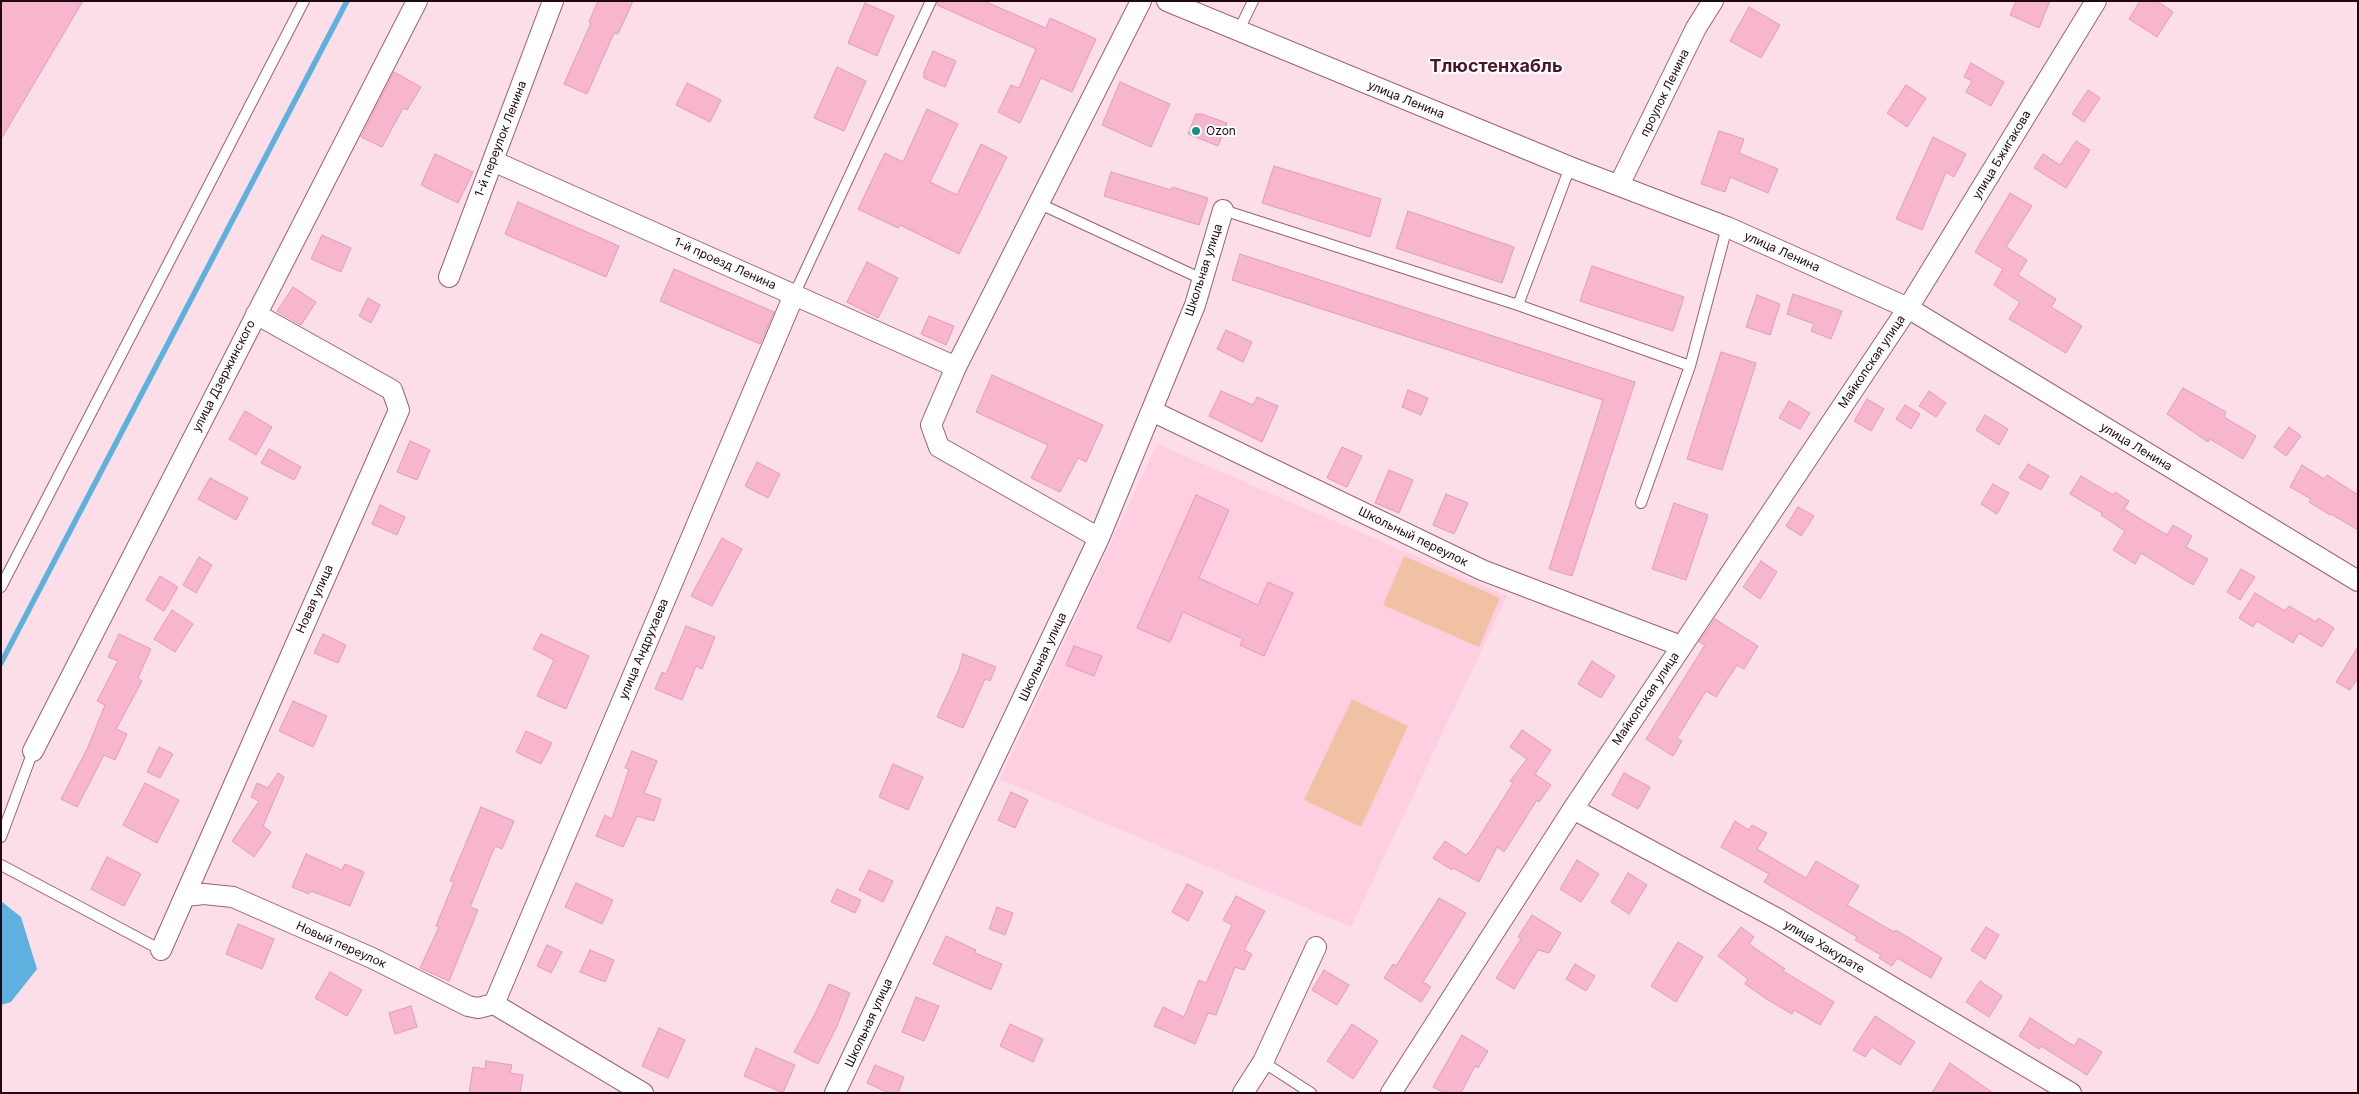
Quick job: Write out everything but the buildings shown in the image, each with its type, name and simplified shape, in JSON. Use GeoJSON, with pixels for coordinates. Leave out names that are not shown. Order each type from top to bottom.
{"type":"FeatureCollection","features":[{"type":"Feature","properties":{"kind":"street","name":"улица Дзержинского"},"geometry":{"type":"LineString","coordinates":[[33,751],[417,1]]}},
{"type":"Feature","properties":{"kind":"street","name":"1-й переулок Ленина"},"geometry":{"type":"LineString","coordinates":[[449,277],[552,1]]}},
{"type":"Feature","properties":{"kind":"street"},"geometry":{"type":"LineString","coordinates":[[1099,538],[939,448],[931,425],[956,367],[1141,1]]}},
{"type":"Feature","properties":{"kind":"street","name":"улица Ленина"},"geometry":{"type":"LineString","coordinates":[[1167,1],[1238,32],[1570,167],[1727,227],[1908,308],[2358,581]]}},
{"type":"Feature","properties":{"kind":"street","name":"проулок Ленина"},"geometry":{"type":"LineString","coordinates":[[1619,185],[1696,28],[1713,1]]}},
{"type":"Feature","properties":{"kind":"street","name":"улица Бжигакова"},"geometry":{"type":"LineString","coordinates":[[1908,308],[2096,1]]}},
{"type":"Feature","properties":{"kind":"street","name":"1-й проезд Ленина"},"geometry":{"type":"LineString","coordinates":[[493,161],[956,367]]}},
{"type":"Feature","properties":{"kind":"street","name":"Школьная улица"},"geometry":{"type":"LineString","coordinates":[[835,1093],[1099,538],[1204,280],[1223,210]]}},
{"type":"Feature","properties":{"kind":"street","name":"улица Андрухаева"},"geometry":{"type":"LineString","coordinates":[[494,1004],[794,295]]}},
{"type":"Feature","properties":{"kind":"street","name":"Майкопская улица"},"geometry":{"type":"LineString","coordinates":[[1391,1093],[1573,808],[1908,308]]}},
{"type":"Feature","properties":{"kind":"street","name":"Новая улица"},"geometry":{"type":"LineString","coordinates":[[160,950],[399,410],[392,390],[256,314]]}},
{"type":"Feature","properties":{"kind":"street","name":"Школьный переулок"},"geometry":{"type":"LineString","coordinates":[[1152,411],[1482,570],[1681,646]]}},
{"type":"Feature","properties":{"kind":"street","name":"улица Хакурате"},"geometry":{"type":"LineString","coordinates":[[1573,808],[1778,919],[2071,1093]]}},
{"type":"Feature","properties":{"kind":"street","name":"Новый переулок"},"geometry":{"type":"LineString","coordinates":[[184,896],[204,894],[233,897],[372,958],[468,1006],[478,1008],[494,1004]]}},
{"type":"Feature","properties":{"kind":"street"},"geometry":{"type":"LineString","coordinates":[[1244,1093],[1263,1062],[1316,947]]}},
{"type":"Feature","properties":{"kind":"street"},"geometry":{"type":"LineString","coordinates":[[494,1004],[643,1093]]}},
{"type":"Feature","properties":{"kind":"lane"},"geometry":{"type":"LineString","coordinates":[[1,587],[304,1]]}},
{"type":"Feature","properties":{"kind":"lane"},"geometry":{"type":"LineString","coordinates":[[794,295],[931,1]]}},
{"type":"Feature","properties":{"kind":"lane"},"geometry":{"type":"LineString","coordinates":[[1238,32],[1253,1]]}},
{"type":"Feature","properties":{"kind":"lane"},"geometry":{"type":"LineString","coordinates":[[1518,305],[1570,167]]}},
{"type":"Feature","properties":{"kind":"lane"},"geometry":{"type":"LineString","coordinates":[[1038,203],[1204,280]]}},
{"type":"Feature","properties":{"kind":"lane"},"geometry":{"type":"LineString","coordinates":[[1223,210],[1518,305],[1690,366]]}},
{"type":"Feature","properties":{"kind":"lane"},"geometry":{"type":"LineString","coordinates":[[1641,503],[1690,366],[1727,227]]}},
{"type":"Feature","properties":{"kind":"lane"},"geometry":{"type":"LineString","coordinates":[[1,837],[33,751]]}},
{"type":"Feature","properties":{"kind":"lane"},"geometry":{"type":"LineString","coordinates":[[1,865],[160,950]]}},
{"type":"Feature","properties":{"kind":"lane"},"geometry":{"type":"LineString","coordinates":[[1263,1062],[1311,1093]]}},
{"type":"Feature","properties":{"kind":"shaded area"},"geometry":{"type":"Polygon","coordinates":[[[1157,444],[1507,596],[1351,927],[1000,779],[1157,444]]]}},
{"type":"Feature","properties":{"kind":"shaded area"},"geometry":{"type":"Polygon","coordinates":[[[1404,556],[1500,598],[1479,647],[1383,605],[1404,556]]]}},
{"type":"Feature","properties":{"kind":"shaded area"},"geometry":{"type":"Polygon","coordinates":[[[1352,699],[1408,726],[1361,827],[1304,800],[1352,699]]]}},
{"type":"Feature","properties":{"kind":"water"},"geometry":{"type":"Polygon","coordinates":[[[1,901],[21,917],[37,969],[11,1002],[1,1005],[1,901]]]}},
{"type":"Feature","properties":{"kind":"waterway"},"geometry":{"type":"LineString","coordinates":[[1,663],[347,1]]}},
{"type":"Feature","properties":{"kind":"place","name":"Ozon"},"geometry":{"type":"Point","coordinates":[1196,131]}},
{"type":"Feature","properties":{"kind":"district","name":"Тлюстенхабль"},"geometry":{"type":"Point","coordinates":[1496,67]}}]}
